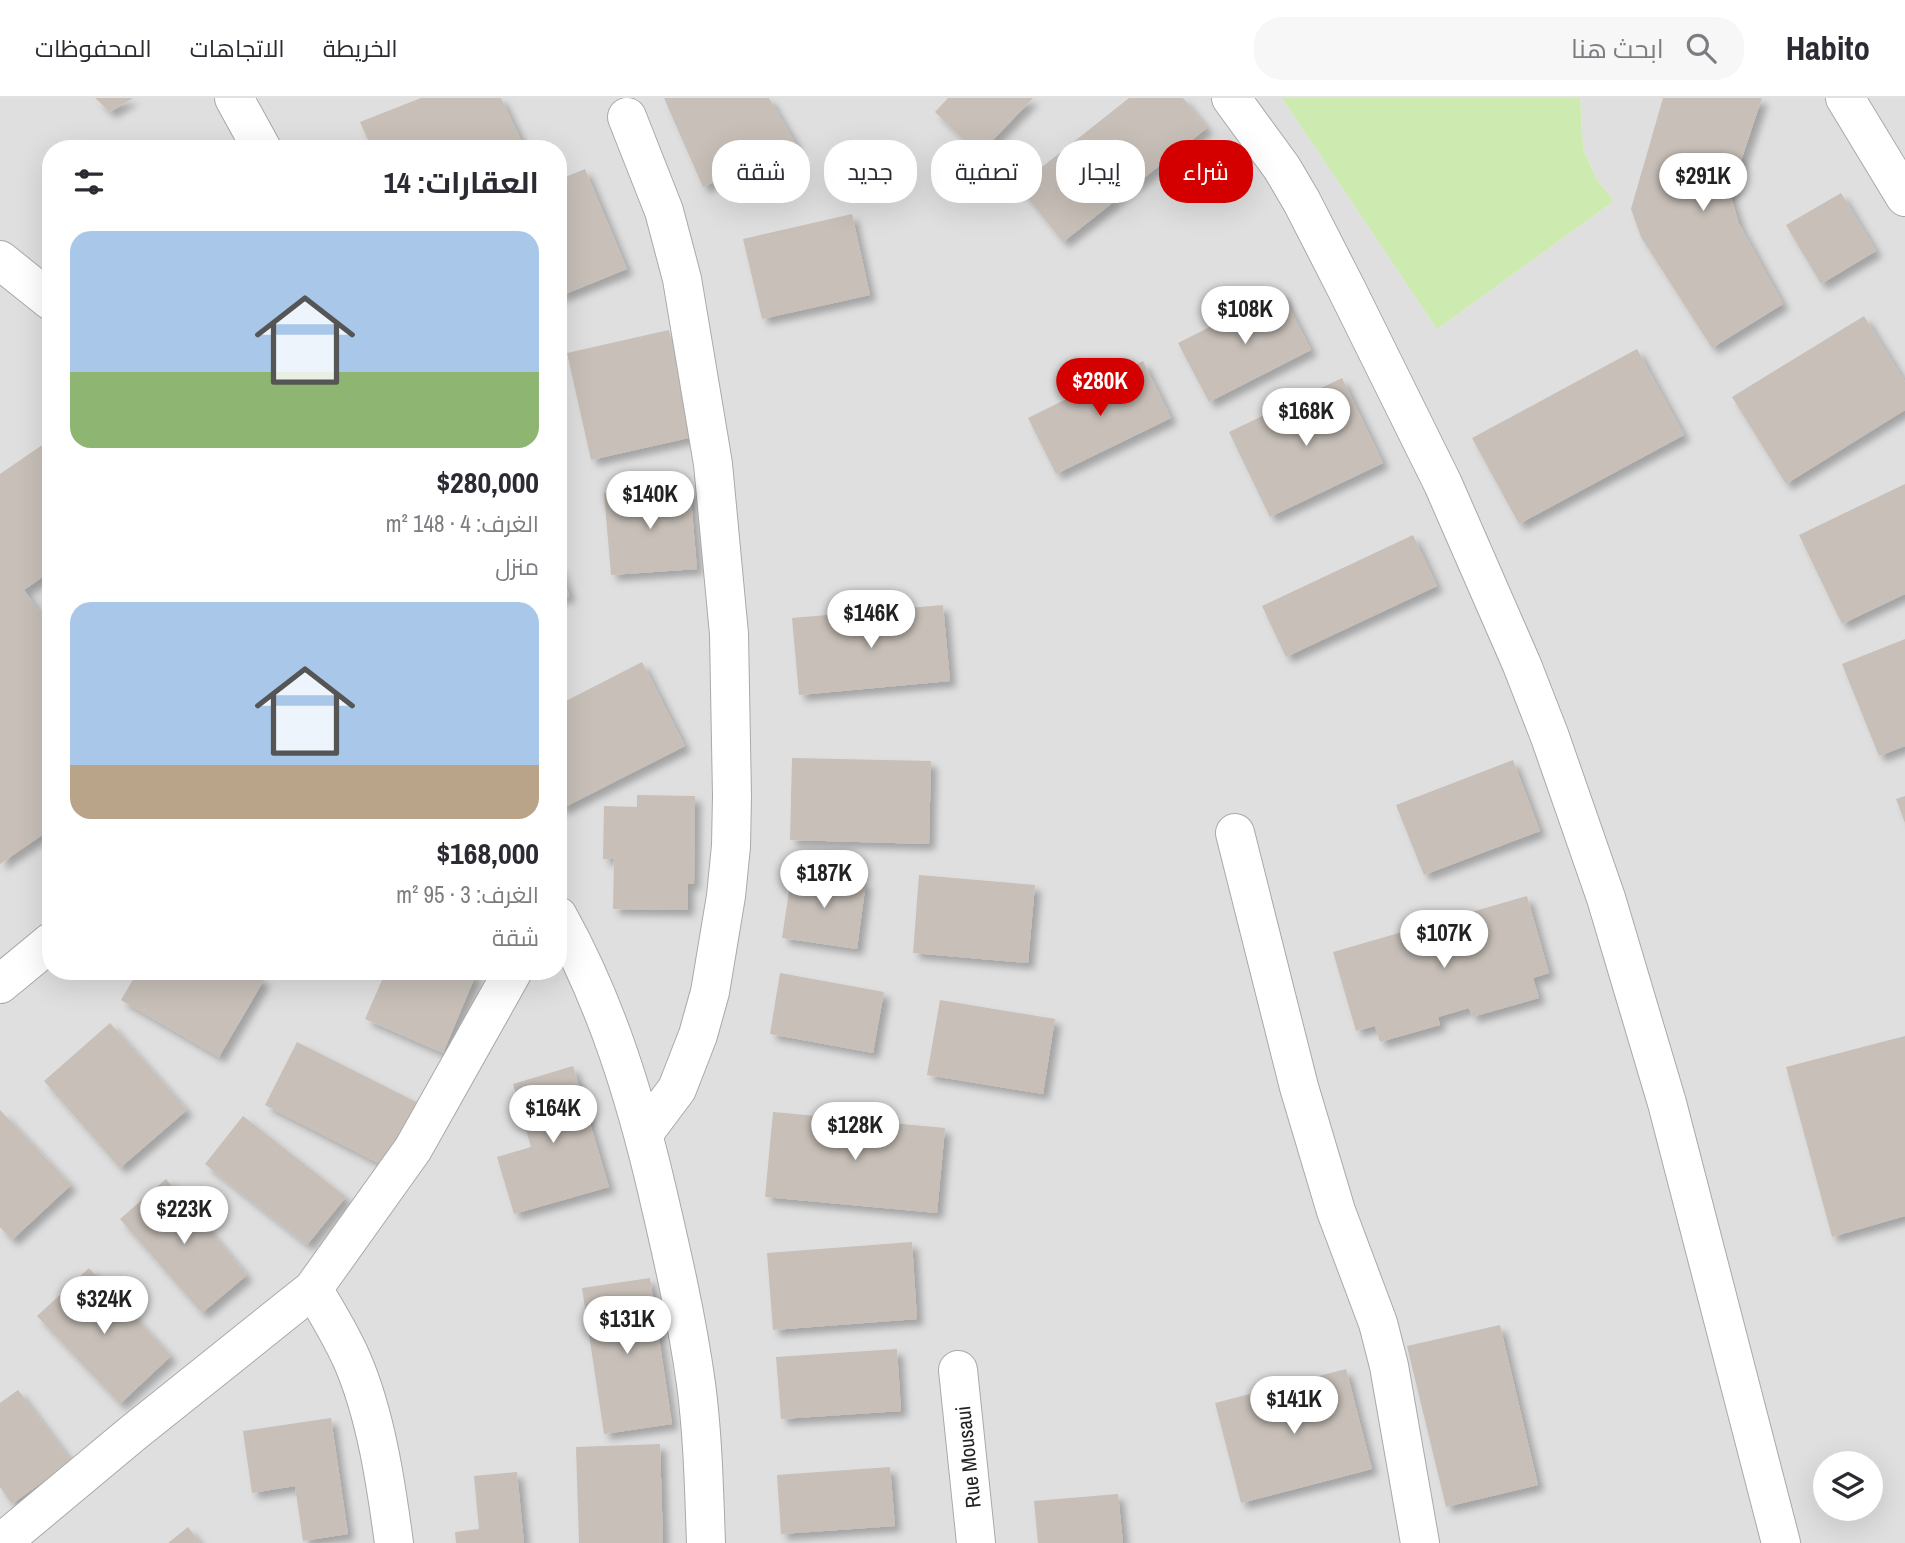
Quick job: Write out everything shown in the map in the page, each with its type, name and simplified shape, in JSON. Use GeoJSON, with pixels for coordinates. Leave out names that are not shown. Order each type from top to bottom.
{"type":"FeatureCollection","features":[{"type":"Feature","properties":{"kind":"street"},"geometry":{"type":"LineString","coordinates":[[234,98],[257,140]]}},
{"type":"Feature","properties":{"kind":"street"},"geometry":{"type":"LineString","coordinates":[[1231,98],[1296,191],[1347,290],[1443,484],[1522,665],[1550,737],[1606,898],[1667,1103],[1781,1543]]}},
{"type":"Feature","properties":{"kind":"street"},"geometry":{"type":"LineString","coordinates":[[1845,98],[1905,197]]}},
{"type":"Feature","properties":{"kind":"street"},"geometry":{"type":"LineString","coordinates":[[627,117],[664,211],[682,279],[713,464],[729,634],[732,796],[726,896],[707,1003],[689,1063],[677,1089],[644,1133]]}},
{"type":"Feature","properties":{"kind":"street"},"geometry":{"type":"LineString","coordinates":[[0,260],[42,294]]}},
{"type":"Feature","properties":{"kind":"street"},"geometry":{"type":"LineString","coordinates":[[1235,833],[1299,1087],[1336,1211],[1378,1323],[1389,1366],[1420,1543]]}},
{"type":"Feature","properties":{"kind":"street"},"geometry":{"type":"LineString","coordinates":[[567,937],[604,1012],[644,1133],[675,1270],[696,1385],[706,1543]]}},
{"type":"Feature","properties":{"kind":"street"},"geometry":{"type":"LineString","coordinates":[[0,984],[42,949]]}},
{"type":"Feature","properties":{"kind":"street"},"geometry":{"type":"LineString","coordinates":[[1,1543],[313,1289],[413,1149],[508,980]]}},
{"type":"Feature","properties":{"kind":"street"},"geometry":{"type":"LineString","coordinates":[[313,1289],[352,1361],[363,1391],[380,1460],[394,1543]]}},
{"type":"Feature","properties":{"kind":"street","name":"Rue Mousaui"},"geometry":{"type":"LineString","coordinates":[[958,1370],[976,1543]]}},
{"type":"Feature","properties":{"kind":"shaded area"},"geometry":{"type":"Polygon","coordinates":[[[0,98],[1282,98],[1437,329],[1614,201],[1597,180],[1583,149],[1580,98],[1905,98],[1905,1543],[0,1543],[0,98]]]}},
{"type":"Feature","properties":{"kind":"green space"},"geometry":{"type":"Polygon","coordinates":[[[1282,98],[1580,98],[1583,149],[1597,180],[1614,201],[1437,329],[1282,98]]]}},
{"type":"Feature","properties":{"kind":"building"},"geometry":{"type":"Polygon","coordinates":[[[95,98],[133,98],[110,112],[95,98]]]}},
{"type":"Feature","properties":{"kind":"building"},"geometry":{"type":"Polygon","coordinates":[[[421,98],[501,98],[521,140],[368,140],[360,122],[421,98]]]}},
{"type":"Feature","properties":{"kind":"building"},"geometry":{"type":"Polygon","coordinates":[[[664,98],[769,98],[794,140],[712,140],[712,183],[703,187],[664,98]]]}},
{"type":"Feature","properties":{"kind":"building"},"geometry":{"type":"Polygon","coordinates":[[[948,98],[1033,98],[993,140],[964,140],[935,112],[948,98]]]}},
{"type":"Feature","properties":{"kind":"building"},"geometry":{"type":"Polygon","coordinates":[[[1129,98],[1183,98],[1207,128],[1192,140],[1159,140],[1159,166],[1145,177],[1145,140],[1076,140],[1129,98]]]}},
{"type":"Feature","properties":{"kind":"building"},"geometry":{"type":"Polygon","coordinates":[[[1663,98],[1762,98],[1730,194],[1739,224],[1783,304],[1712,348],[1641,237],[1631,209],[1663,98]]]}},
{"type":"Feature","properties":{"kind":"building"},"geometry":{"type":"Polygon","coordinates":[[[1056,156],[1056,203],[1112,203],[1063,242],[1032,203],[1042,203],[1042,167],[1056,156]]]}},
{"type":"Feature","properties":{"kind":"building"},"geometry":{"type":"Polygon","coordinates":[[[585,169],[627,269],[567,293],[567,176],[585,169]]]}},
{"type":"Feature","properties":{"kind":"building"},"geometry":{"type":"Polygon","coordinates":[[[1841,193],[1876,251],[1821,284],[1786,225],[1841,193]]]}},
{"type":"Feature","properties":{"kind":"building"},"geometry":{"type":"Polygon","coordinates":[[[852,214],[870,295],[762,319],[743,239],[852,214]]]}},
{"type":"Feature","properties":{"kind":"building"},"geometry":{"type":"Polygon","coordinates":[[[1281,291],[1311,350],[1209,402],[1178,343],[1281,291]]]}},
{"type":"Feature","properties":{"kind":"building"},"geometry":{"type":"Polygon","coordinates":[[[1864,316],[1905,382],[1905,410],[1786,484],[1732,397],[1864,316]]]}},
{"type":"Feature","properties":{"kind":"building"},"geometry":{"type":"Polygon","coordinates":[[[669,330],[693,437],[591,460],[567,353],[669,330]]]}},
{"type":"Feature","properties":{"kind":"building"},"geometry":{"type":"Polygon","coordinates":[[[1637,349],[1684,435],[1519,524],[1472,438],[1637,349]]]}},
{"type":"Feature","properties":{"kind":"building"},"geometry":{"type":"Polygon","coordinates":[[[1143,361],[1171,418],[1056,474],[1028,418],[1143,361]]]}},
{"type":"Feature","properties":{"kind":"building"},"geometry":{"type":"Polygon","coordinates":[[[1342,378],[1383,463],[1270,517],[1229,432],[1342,378]]]}},
{"type":"Feature","properties":{"kind":"building"},"geometry":{"type":"Polygon","coordinates":[[[42,445],[42,577],[24,590],[42,615],[42,835],[0,864],[0,474],[42,445]]]}},
{"type":"Feature","properties":{"kind":"building"},"geometry":{"type":"Polygon","coordinates":[[[1905,484],[1905,594],[1842,624],[1799,535],[1905,484]]]}},
{"type":"Feature","properties":{"kind":"building"},"geometry":{"type":"Polygon","coordinates":[[[690,487],[697,569],[611,575],[604,493],[690,487]]]}},
{"type":"Feature","properties":{"kind":"building"},"geometry":{"type":"Polygon","coordinates":[[[1413,535],[1437,586],[1286,657],[1262,606],[1413,535]]]}},
{"type":"Feature","properties":{"kind":"building"},"geometry":{"type":"Polygon","coordinates":[[[943,605],[950,681],[799,695],[792,618],[943,605]]]}},
{"type":"Feature","properties":{"kind":"building"},"geometry":{"type":"Polygon","coordinates":[[[1905,639],[1905,746],[1879,756],[1842,664],[1905,639]]]}},
{"type":"Feature","properties":{"kind":"building"},"geometry":{"type":"Polygon","coordinates":[[[642,662],[685,746],[567,806],[567,700],[642,662]]]}},
{"type":"Feature","properties":{"kind":"building"},"geometry":{"type":"Polygon","coordinates":[[[792,758],[931,761],[929,844],[790,840],[792,758]]]}},
{"type":"Feature","properties":{"kind":"building"},"geometry":{"type":"Polygon","coordinates":[[[1513,760],[1540,831],[1424,875],[1396,805],[1513,760]]]}},
{"type":"Feature","properties":{"kind":"building"},"geometry":{"type":"Polygon","coordinates":[[[637,795],[695,796],[694,884],[688,884],[688,910],[613,909],[614,859],[603,859],[604,806],[637,807],[637,795]]]}},
{"type":"Feature","properties":{"kind":"building"},"geometry":{"type":"Polygon","coordinates":[[[1905,796],[1905,823],[1896,799],[1905,796]]]}},
{"type":"Feature","properties":{"kind":"building"},"geometry":{"type":"Polygon","coordinates":[[[792,871],[866,882],[857,949],[782,938],[792,871]]]}},
{"type":"Feature","properties":{"kind":"building"},"geometry":{"type":"Polygon","coordinates":[[[919,875],[1035,885],[1028,963],[913,953],[919,875]]]}},
{"type":"Feature","properties":{"kind":"building"},"geometry":{"type":"Polygon","coordinates":[[[1527,896],[1549,973],[1533,978],[1539,998],[1472,1017],[1469,1008],[1438,1017],[1440,1025],[1380,1042],[1375,1026],[1356,1031],[1333,952],[1527,896]]]}},
{"type":"Feature","properties":{"kind":"building"},"geometry":{"type":"Polygon","coordinates":[[[780,973],[884,992],[873,1053],[770,1034],[780,973]]]}},
{"type":"Feature","properties":{"kind":"building"},"geometry":{"type":"Polygon","coordinates":[[[133,980],[264,980],[219,1057],[121,1000],[133,980]]]}},
{"type":"Feature","properties":{"kind":"building"},"geometry":{"type":"Polygon","coordinates":[[[382,980],[474,980],[443,1053],[365,1019],[382,980]]]}},
{"type":"Feature","properties":{"kind":"building"},"geometry":{"type":"Polygon","coordinates":[[[940,1000],[1055,1019],[1043,1094],[927,1075],[940,1000]]]}},
{"type":"Feature","properties":{"kind":"building"},"geometry":{"type":"Polygon","coordinates":[[[110,1023],[187,1110],[120,1168],[44,1081],[110,1023]]]}},
{"type":"Feature","properties":{"kind":"building"},"geometry":{"type":"Polygon","coordinates":[[[1905,1036],[1905,1216],[1832,1237],[1786,1067],[1905,1036]]]}},
{"type":"Feature","properties":{"kind":"building"},"geometry":{"type":"Polygon","coordinates":[[[297,1042],[422,1105],[390,1169],[265,1105],[297,1042]]]}},
{"type":"Feature","properties":{"kind":"building"},"geometry":{"type":"Polygon","coordinates":[[[573,1066],[609,1187],[514,1214],[497,1157],[531,1147],[513,1084],[573,1066]]]}},
{"type":"Feature","properties":{"kind":"building"},"geometry":{"type":"Polygon","coordinates":[[[0,1110],[71,1185],[12,1240],[0,1227],[0,1110]]]}},
{"type":"Feature","properties":{"kind":"building"},"geometry":{"type":"Polygon","coordinates":[[[773,1112],[945,1128],[937,1213],[765,1197],[773,1112]]]}},
{"type":"Feature","properties":{"kind":"building"},"geometry":{"type":"Polygon","coordinates":[[[243,1116],[346,1197],[307,1245],[205,1164],[243,1116]]]}},
{"type":"Feature","properties":{"kind":"building"},"geometry":{"type":"Polygon","coordinates":[[[166,1179],[247,1275],[202,1313],[120,1219],[166,1179]]]}},
{"type":"Feature","properties":{"kind":"building"},"geometry":{"type":"Polygon","coordinates":[[[912,1242],[917,1319],[773,1330],[767,1253],[912,1242]]]}},
{"type":"Feature","properties":{"kind":"building"},"geometry":{"type":"Polygon","coordinates":[[[89,1268],[171,1356],[120,1404],[37,1316],[89,1268]]]}},
{"type":"Feature","properties":{"kind":"building"},"geometry":{"type":"Polygon","coordinates":[[[650,1278],[672,1424],[604,1434],[582,1288],[650,1278]]]}},
{"type":"Feature","properties":{"kind":"building"},"geometry":{"type":"Polygon","coordinates":[[[1500,1325],[1538,1485],[1446,1507],[1407,1346],[1500,1325]]]}},
{"type":"Feature","properties":{"kind":"building"},"geometry":{"type":"Polygon","coordinates":[[[897,1349],[901,1411],[781,1419],[776,1357],[897,1349]]]}},
{"type":"Feature","properties":{"kind":"building"},"geometry":{"type":"Polygon","coordinates":[[[1346,1369],[1372,1469],[1241,1503],[1215,1403],[1346,1369]]]}},
{"type":"Feature","properties":{"kind":"building"},"geometry":{"type":"Polygon","coordinates":[[[18,1390],[71,1461],[12,1504],[0,1487],[0,1403],[18,1390]]]}},
{"type":"Feature","properties":{"kind":"building"},"geometry":{"type":"Polygon","coordinates":[[[331,1418],[348,1534],[303,1541],[295,1486],[252,1493],[243,1431],[331,1418]]]}},
{"type":"Feature","properties":{"kind":"building"},"geometry":{"type":"Polygon","coordinates":[[[660,1444],[663,1543],[579,1543],[576,1447],[660,1444]]]}},
{"type":"Feature","properties":{"kind":"building"},"geometry":{"type":"Polygon","coordinates":[[[890,1467],[895,1526],[781,1534],[777,1475],[890,1467]]]}},
{"type":"Feature","properties":{"kind":"building"},"geometry":{"type":"Polygon","coordinates":[[[517,1472],[524,1543],[456,1543],[455,1532],[479,1529],[474,1476],[517,1472]]]}},
{"type":"Feature","properties":{"kind":"building"},"geometry":{"type":"Polygon","coordinates":[[[1118,1494],[1123,1543],[1038,1543],[1034,1501],[1118,1494]]]}},
{"type":"Feature","properties":{"kind":"building"},"geometry":{"type":"Polygon","coordinates":[[[188,1527],[200,1543],[168,1543],[188,1527]]]}}]}
